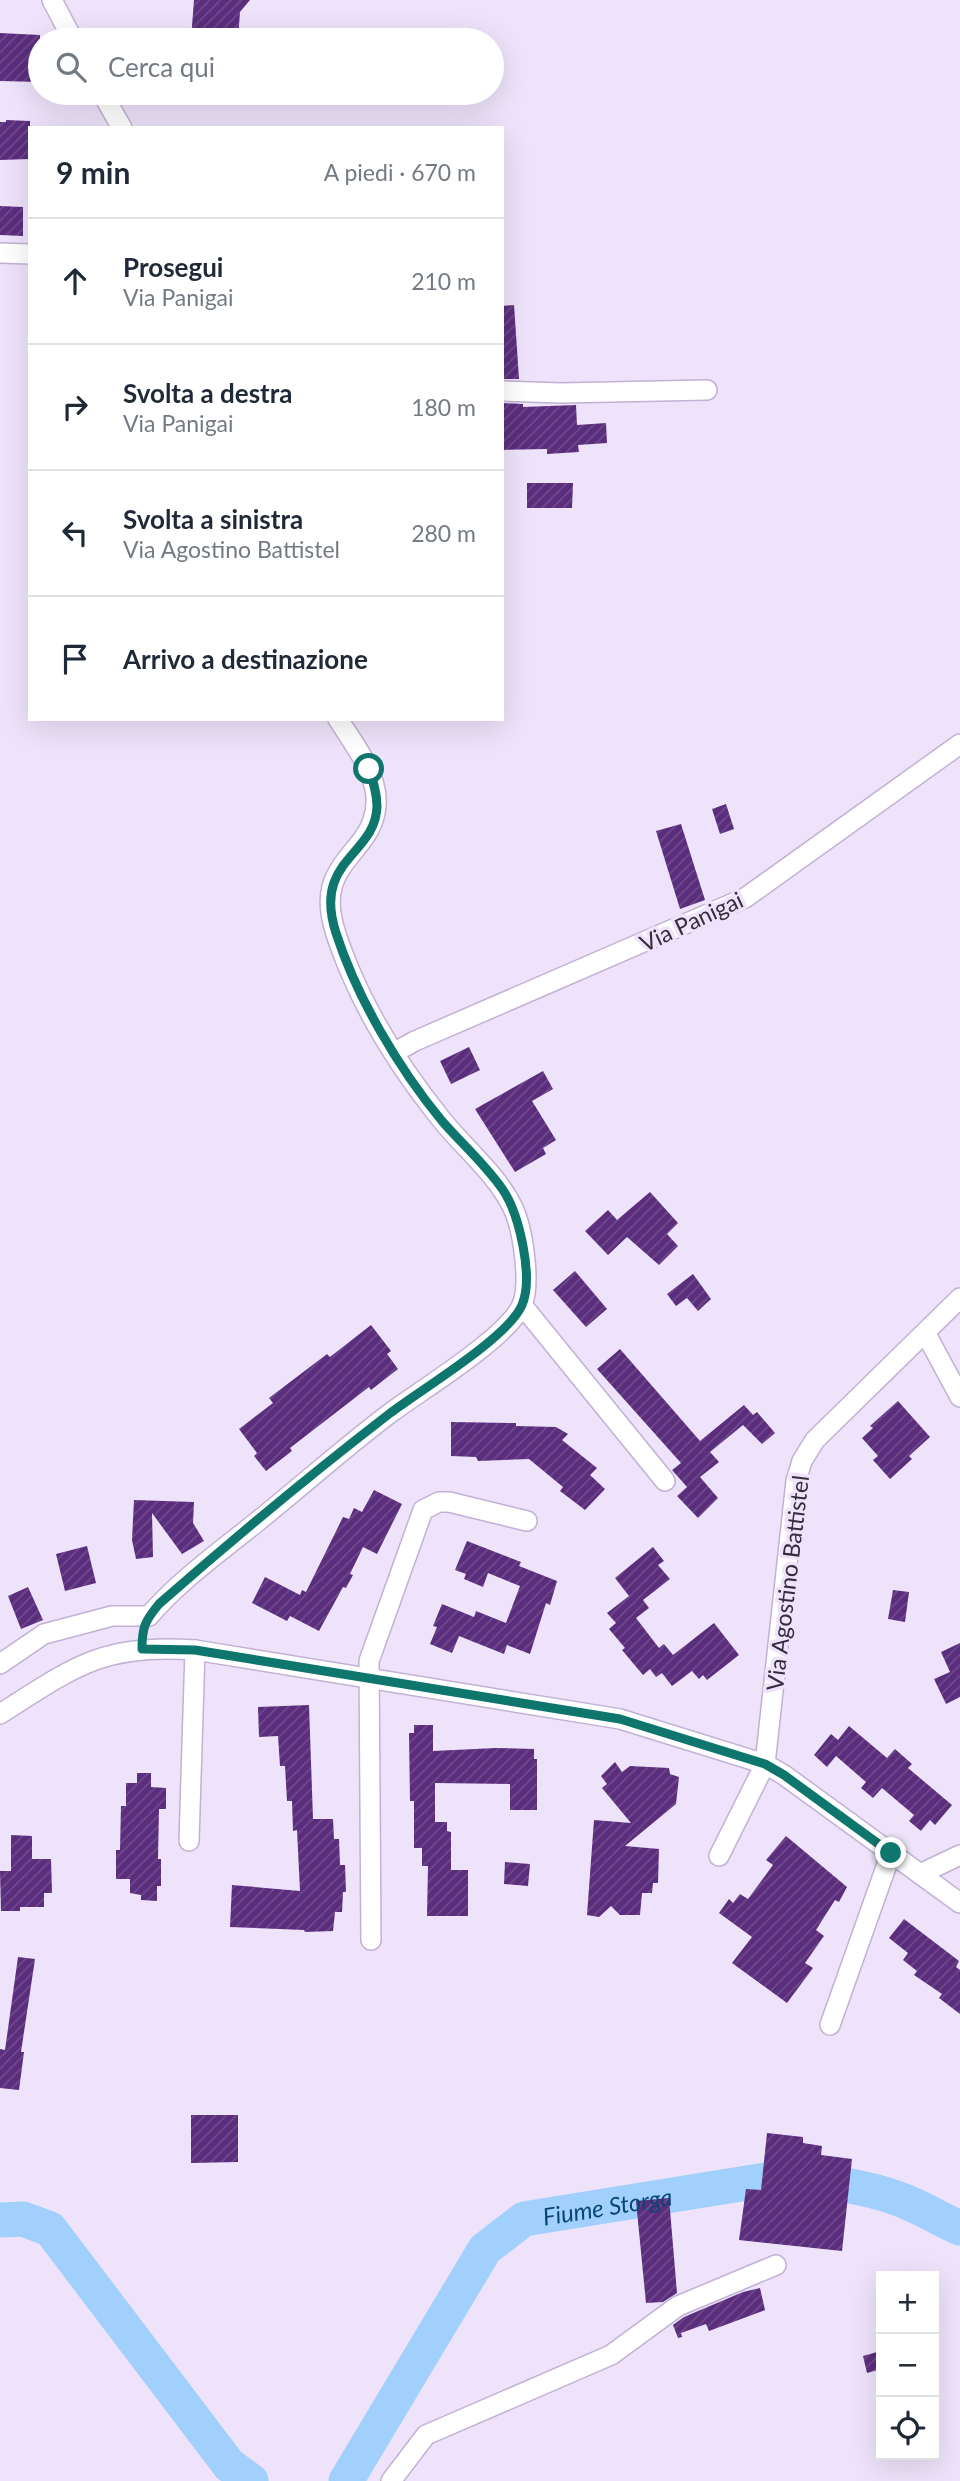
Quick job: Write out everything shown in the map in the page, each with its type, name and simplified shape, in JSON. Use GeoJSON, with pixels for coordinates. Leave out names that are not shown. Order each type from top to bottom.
{"type":"FeatureCollection","features":[{"type":"Feature","properties":{"kind":"street"},"geometry":{"type":"LineString","coordinates":[[51,0],[66,28]]}},
{"type":"Feature","properties":{"kind":"street"},"geometry":{"type":"LineString","coordinates":[[109,105],[121,126]]}},
{"type":"Feature","properties":{"kind":"street"},"geometry":{"type":"LineString","coordinates":[[0,253],[28,254]]}},
{"type":"Feature","properties":{"kind":"street"},"geometry":{"type":"LineString","coordinates":[[504,391],[561,393],[707,390]]}},
{"type":"Feature","properties":{"kind":"street"},"geometry":{"type":"LineString","coordinates":[[142,1649],[142,1629],[149,1616],[197,1571],[389,1414],[493,1338],[522,1305],[525,1285],[524,1253],[514,1209],[502,1189],[442,1120],[382,1034],[357,987],[335,931],[331,889],[338,871],[365,837],[377,808],[369,769],[339,721]]}},
{"type":"Feature","properties":{"kind":"street","name":"Via Panigai"},"geometry":{"type":"LineString","coordinates":[[395,1052],[745,898],[960,744]]}},
{"type":"Feature","properties":{"kind":"street","name":"Via Agostino Battistel"},"geometry":{"type":"LineString","coordinates":[[719,1856],[765,1764],[796,1481],[802,1461],[814,1440],[926,1334],[960,1298]]}},
{"type":"Feature","properties":{"kind":"street"},"geometry":{"type":"LineString","coordinates":[[522,1305],[665,1481]]}},
{"type":"Feature","properties":{"kind":"street"},"geometry":{"type":"LineString","coordinates":[[926,1334],[960,1397]]}},
{"type":"Feature","properties":{"kind":"street"},"geometry":{"type":"LineString","coordinates":[[371,1940],[369,1661],[423,1510],[439,1502],[449,1503],[527,1521]]}},
{"type":"Feature","properties":{"kind":"street"},"geometry":{"type":"LineString","coordinates":[[0,1664],[44,1633],[112,1616],[149,1616]]}},
{"type":"Feature","properties":{"kind":"street"},"geometry":{"type":"LineString","coordinates":[[0,1714],[58,1675],[120,1652],[142,1649],[195,1650],[620,1719],[765,1764],[960,1903]]}},
{"type":"Feature","properties":{"kind":"street"},"geometry":{"type":"LineString","coordinates":[[189,1841],[195,1650]]}},
{"type":"Feature","properties":{"kind":"street"},"geometry":{"type":"LineString","coordinates":[[830,2025],[891,1853]]}},
{"type":"Feature","properties":{"kind":"street"},"geometry":{"type":"LineString","coordinates":[[920,1874],[960,1855]]}},
{"type":"Feature","properties":{"kind":"street"},"geometry":{"type":"LineString","coordinates":[[391,2481],[426,2435],[611,2355],[678,2306],[776,2264]]}},
{"type":"Feature","properties":{"kind":"building"},"geometry":{"type":"Polygon","coordinates":[[[194,0],[250,0],[240,12],[239,28],[192,28],[194,0]]]}},
{"type":"Feature","properties":{"kind":"building"},"geometry":{"type":"Polygon","coordinates":[[[0,33],[28,34],[28,82],[0,81],[0,33]]]}},
{"type":"Feature","properties":{"kind":"building"},"geometry":{"type":"Polygon","coordinates":[[[30,121],[28,159],[0,160],[0,122],[30,121]]]}},
{"type":"Feature","properties":{"kind":"building"},"geometry":{"type":"Polygon","coordinates":[[[0,206],[23,207],[23,236],[0,235],[0,206]]]}},
{"type":"Feature","properties":{"kind":"building"},"geometry":{"type":"Polygon","coordinates":[[[514,305],[519,379],[504,379],[504,306],[514,305]]]}},
{"type":"Feature","properties":{"kind":"building"},"geometry":{"type":"Polygon","coordinates":[[[504,403],[523,404],[523,407],[576,405],[577,425],[606,423],[607,443],[578,445],[579,452],[547,454],[547,449],[504,450],[504,403]]]}},
{"type":"Feature","properties":{"kind":"building"},"geometry":{"type":"Polygon","coordinates":[[[527,483],[573,483],[572,508],[527,508],[527,483]]]}},
{"type":"Feature","properties":{"kind":"building"},"geometry":{"type":"Polygon","coordinates":[[[726,804],[734,829],[720,834],[712,809],[726,804]]]}},
{"type":"Feature","properties":{"kind":"building"},"geometry":{"type":"Polygon","coordinates":[[[681,824],[705,900],[680,909],[656,831],[681,824]]]}},
{"type":"Feature","properties":{"kind":"building"},"geometry":{"type":"Polygon","coordinates":[[[469,1047],[480,1070],[451,1084],[440,1061],[469,1047]]]}},
{"type":"Feature","properties":{"kind":"building"},"geometry":{"type":"Polygon","coordinates":[[[543,1071],[553,1089],[532,1101],[556,1140],[543,1148],[546,1154],[515,1172],[475,1109],[543,1071]]]}},
{"type":"Feature","properties":{"kind":"building"},"geometry":{"type":"Polygon","coordinates":[[[650,1192],[678,1223],[667,1234],[678,1246],[659,1265],[627,1237],[608,1255],[585,1231],[608,1210],[617,1220],[650,1192]]]}},
{"type":"Feature","properties":{"kind":"building"},"geometry":{"type":"Polygon","coordinates":[[[575,1271],[607,1309],[586,1327],[553,1290],[575,1271]]]}},
{"type":"Feature","properties":{"kind":"building"},"geometry":{"type":"Polygon","coordinates":[[[693,1274],[711,1299],[698,1311],[687,1298],[676,1306],[667,1294],[693,1274]]]}},
{"type":"Feature","properties":{"kind":"building"},"geometry":{"type":"Polygon","coordinates":[[[371,1325],[391,1351],[387,1354],[398,1369],[371,1390],[369,1387],[290,1448],[292,1451],[266,1471],[254,1456],[257,1453],[239,1429],[273,1403],[269,1398],[327,1354],[330,1357],[371,1325]]]}},
{"type":"Feature","properties":{"kind":"building"},"geometry":{"type":"Polygon","coordinates":[[[620,1349],[700,1441],[744,1405],[753,1415],[757,1412],[775,1433],[762,1444],[743,1425],[710,1452],[719,1462],[700,1477],[718,1498],[698,1518],[677,1496],[687,1487],[672,1470],[681,1463],[597,1369],[620,1349]]]}},
{"type":"Feature","properties":{"kind":"building"},"geometry":{"type":"Polygon","coordinates":[[[898,1401],[930,1437],[909,1456],[912,1459],[890,1479],[873,1460],[878,1456],[862,1438],[873,1428],[870,1426],[898,1401]]]}},
{"type":"Feature","properties":{"kind":"building"},"geometry":{"type":"Polygon","coordinates":[[[451,1422],[556,1427],[568,1434],[562,1440],[597,1468],[590,1475],[605,1489],[585,1510],[560,1491],[563,1487],[529,1459],[478,1461],[476,1457],[451,1456],[451,1422]]]}},
{"type":"Feature","properties":{"kind":"building"},"geometry":{"type":"Polygon","coordinates":[[[374,1490],[402,1504],[377,1554],[363,1547],[350,1574],[353,1575],[346,1588],[343,1587],[319,1631],[290,1616],[287,1621],[252,1603],[265,1577],[300,1595],[302,1590],[306,1592],[343,1517],[349,1519],[354,1508],[362,1512],[374,1490]]]}},
{"type":"Feature","properties":{"kind":"building"},"geometry":{"type":"Polygon","coordinates":[[[134,1500],[194,1502],[193,1523],[204,1541],[182,1554],[152,1513],[153,1557],[136,1559],[132,1540],[134,1500]]]}},
{"type":"Feature","properties":{"kind":"building"},"geometry":{"type":"Polygon","coordinates":[[[467,1541],[521,1562],[519,1566],[557,1581],[550,1605],[546,1603],[530,1654],[507,1645],[504,1654],[459,1636],[452,1653],[430,1644],[437,1627],[433,1626],[442,1604],[474,1617],[476,1611],[506,1623],[520,1586],[488,1573],[483,1587],[464,1579],[466,1574],[455,1570],[467,1541]]]}},
{"type":"Feature","properties":{"kind":"building"},"geometry":{"type":"Polygon","coordinates":[[[87,1546],[96,1583],[65,1591],[56,1554],[87,1546]]]}},
{"type":"Feature","properties":{"kind":"building"},"geometry":{"type":"Polygon","coordinates":[[[653,1547],[664,1561],[658,1565],[670,1579],[643,1600],[649,1608],[636,1618],[659,1648],[664,1644],[673,1655],[714,1623],[739,1655],[707,1680],[703,1675],[699,1679],[692,1671],[672,1686],[662,1673],[656,1677],[650,1669],[643,1675],[609,1629],[616,1623],[607,1613],[629,1596],[615,1578],[653,1547]]]}},
{"type":"Feature","properties":{"kind":"building"},"geometry":{"type":"Polygon","coordinates":[[[28,1587],[43,1620],[21,1629],[8,1596],[28,1587]]]}},
{"type":"Feature","properties":{"kind":"building"},"geometry":{"type":"Polygon","coordinates":[[[893,1590],[909,1592],[905,1622],[888,1619],[893,1590]]]}},
{"type":"Feature","properties":{"kind":"building"},"geometry":{"type":"Polygon","coordinates":[[[960,1643],[960,1697],[946,1704],[934,1679],[950,1672],[941,1652],[960,1643]]]}},
{"type":"Feature","properties":{"kind":"building"},"geometry":{"type":"Polygon","coordinates":[[[309,1705],[313,1819],[333,1819],[334,1839],[339,1839],[340,1865],[345,1865],[346,1892],[343,1892],[342,1912],[335,1912],[333,1931],[230,1927],[232,1885],[300,1891],[297,1830],[293,1831],[292,1801],[287,1801],[285,1766],[280,1766],[278,1736],[259,1737],[258,1707],[309,1705]]]}},
{"type":"Feature","properties":{"kind":"building"},"geometry":{"type":"Polygon","coordinates":[[[414,1725],[433,1725],[433,1751],[534,1749],[534,1759],[537,1759],[537,1810],[510,1810],[510,1784],[435,1783],[435,1822],[447,1822],[447,1831],[451,1832],[451,1870],[468,1870],[468,1916],[427,1916],[428,1866],[422,1866],[422,1848],[414,1848],[414,1801],[410,1801],[409,1733],[414,1733],[414,1725]]]}},
{"type":"Feature","properties":{"kind":"building"},"geometry":{"type":"Polygon","coordinates":[[[849,1726],[887,1758],[895,1749],[912,1764],[908,1768],[952,1805],[935,1825],[930,1820],[921,1831],[909,1821],[914,1815],[882,1788],[873,1798],[861,1788],[866,1782],[836,1756],[827,1767],[814,1755],[831,1734],[838,1740],[849,1726]]]}},
{"type":"Feature","properties":{"kind":"building"},"geometry":{"type":"Polygon","coordinates":[[[615,1762],[622,1772],[630,1766],[669,1768],[670,1774],[679,1777],[676,1804],[625,1846],[659,1849],[658,1883],[653,1883],[652,1893],[642,1893],[640,1915],[620,1915],[611,1906],[599,1917],[587,1915],[594,1820],[631,1823],[602,1788],[607,1784],[601,1776],[615,1762]]]}},
{"type":"Feature","properties":{"kind":"building"},"geometry":{"type":"Polygon","coordinates":[[[137,1773],[151,1773],[151,1787],[166,1788],[166,1809],[159,1809],[158,1859],[161,1859],[161,1886],[157,1886],[157,1901],[141,1900],[141,1895],[130,1893],[130,1879],[116,1879],[121,1806],[126,1806],[126,1783],[137,1783],[137,1773]]]}},
{"type":"Feature","properties":{"kind":"building"},"geometry":{"type":"Polygon","coordinates":[[[11,1835],[32,1836],[32,1859],[51,1859],[52,1893],[44,1893],[44,1907],[20,1907],[20,1911],[1,1911],[0,1871],[11,1871],[11,1835]]]}},
{"type":"Feature","properties":{"kind":"building"},"geometry":{"type":"Polygon","coordinates":[[[786,1836],[847,1887],[839,1902],[835,1900],[816,1930],[824,1936],[805,1963],[813,1968],[787,2003],[732,1963],[752,1937],[719,1913],[729,1899],[733,1903],[740,1894],[748,1899],[773,1865],[766,1860],[786,1836]]]}},
{"type":"Feature","properties":{"kind":"building"},"geometry":{"type":"Polygon","coordinates":[[[505,1862],[530,1864],[528,1886],[504,1884],[505,1862]]]}},
{"type":"Feature","properties":{"kind":"building"},"geometry":{"type":"Polygon","coordinates":[[[904,1919],[959,1961],[956,1967],[960,1970],[960,2014],[939,1998],[942,1994],[914,1975],[917,1971],[903,1960],[908,1953],[889,1938],[904,1919]]]}},
{"type":"Feature","properties":{"kind":"building"},"geometry":{"type":"Polygon","coordinates":[[[18,1957],[35,1959],[21,2052],[24,2052],[19,2090],[0,2088],[0,2049],[5,2050],[18,1957]]]}},
{"type":"Feature","properties":{"kind":"building"},"geometry":{"type":"Polygon","coordinates":[[[191,2115],[238,2115],[238,2162],[191,2163],[191,2115]]]}},
{"type":"Feature","properties":{"kind":"building"},"geometry":{"type":"Polygon","coordinates":[[[767,2133],[803,2137],[803,2143],[822,2146],[821,2155],[852,2159],[842,2251],[739,2240],[746,2189],[761,2190],[767,2133]]]}},
{"type":"Feature","properties":{"kind":"building"},"geometry":{"type":"Polygon","coordinates":[[[669,2198],[677,2293],[663,2302],[646,2303],[636,2201],[669,2198]]]}},
{"type":"Feature","properties":{"kind":"building"},"geometry":{"type":"Polygon","coordinates":[[[760,2288],[765,2310],[709,2331],[706,2324],[681,2333],[682,2337],[678,2338],[673,2325],[684,2317],[743,2292],[760,2288]]]}},
{"type":"Feature","properties":{"kind":"building"},"geometry":{"type":"Polygon","coordinates":[[[876,2352],[876,2370],[867,2373],[863,2356],[876,2352]]]}},
{"type":"Feature","properties":{"kind":"waterway","name":"Fiume Storga"},"geometry":{"type":"LineString","coordinates":[[346,2481],[485,2249],[524,2219],[772,2179],[788,2179],[824,2182],[879,2192],[960,2228]]}},
{"type":"Feature","properties":{"kind":"waterway","name":"Fiume Storga"},"geometry":{"type":"LineString","coordinates":[[0,2220],[23,2219],[50,2229],[229,2465],[251,2481]]}},
{"type":"Feature","properties":{"kind":"route"},"geometry":{"type":"LineString","coordinates":[[369,769],[377,808],[365,837],[338,871],[331,889],[335,931],[357,987],[382,1034],[442,1120],[502,1189],[514,1209],[524,1253],[525,1285],[522,1305],[493,1338],[389,1414],[159,1604],[142,1629],[142,1649],[195,1650],[620,1719],[765,1764],[891,1853]]}}]}
